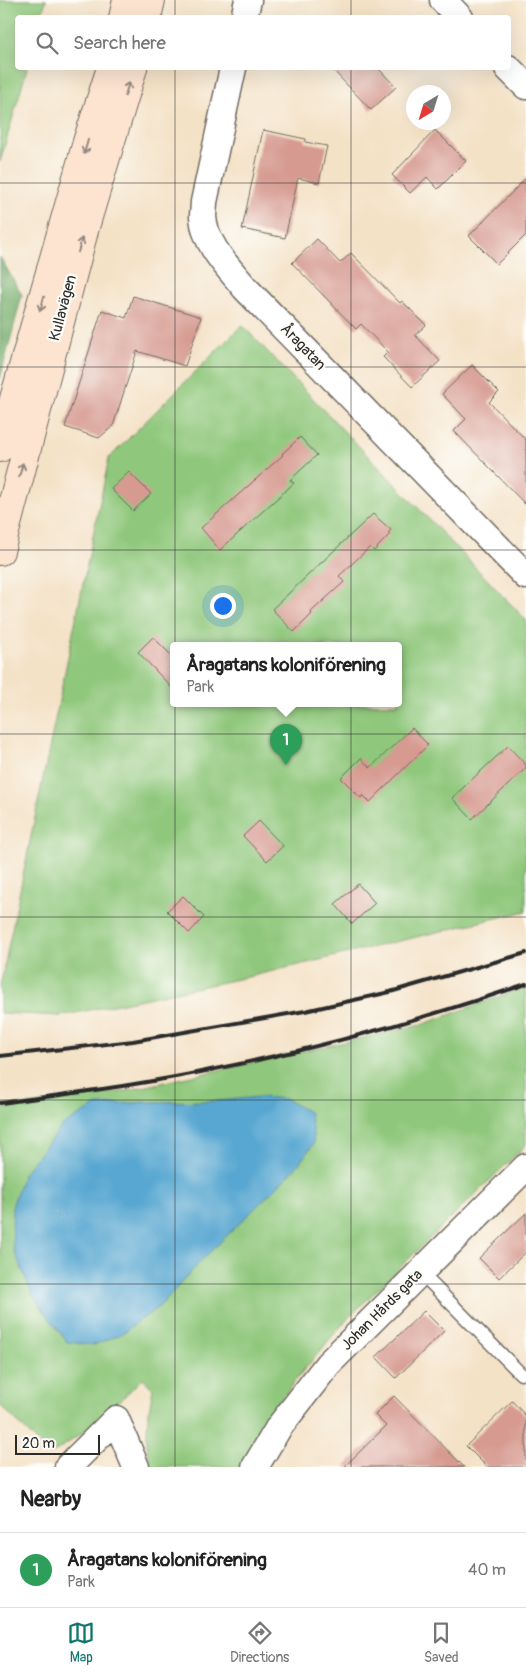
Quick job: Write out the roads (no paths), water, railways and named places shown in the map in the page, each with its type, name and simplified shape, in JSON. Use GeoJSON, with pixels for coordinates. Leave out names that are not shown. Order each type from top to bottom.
{"type":"FeatureCollection","features":[{"type":"Feature","properties":{"kind":"street"},"geometry":{"type":"LineString","coordinates":[[124,15],[127,0]]}},
{"type":"Feature","properties":{"kind":"street"},"geometry":{"type":"LineString","coordinates":[[148,15],[151,0]]}},
{"type":"Feature","properties":{"kind":"street"},"geometry":{"type":"LineString","coordinates":[[245,15],[248,0]]}},
{"type":"Feature","properties":{"kind":"street"},"geometry":{"type":"LineString","coordinates":[[443,0],[457,15]]}},
{"type":"Feature","properties":{"kind":"street","name":"Kullavägen"},"geometry":{"type":"LineString","coordinates":[[0,448],[87,142],[110,70]]}},
{"type":"Feature","properties":{"kind":"street","name":"Kullavägen"},"geometry":{"type":"LineString","coordinates":[[0,551],[78,254],[132,70]]}},
{"type":"Feature","properties":{"kind":"street","name":"Åragatan"},"geometry":{"type":"LineString","coordinates":[[233,70],[204,202],[203,217],[207,233],[217,252],[246,288],[526,576]]}},
{"type":"Feature","properties":{"kind":"street"},"geometry":{"type":"LineString","coordinates":[[510,70],[526,86]]}},
{"type":"Feature","properties":{"kind":"street","name":"Johan Hårds gata"},"geometry":{"type":"LineString","coordinates":[[254,1467],[279,1427],[328,1364],[526,1167]]}},
{"type":"Feature","properties":{"kind":"street"},"geometry":{"type":"LineString","coordinates":[[68,1467],[116,1419],[136,1467]]}},
{"type":"Feature","properties":{"kind":"lane"},"geometry":{"type":"LineString","coordinates":[[420,1272],[521,1374]]}},
{"type":"Feature","properties":{"kind":"water"},"geometry":{"type":"Polygon","coordinates":[[[260,1097],[286,1099],[310,1113],[314,1143],[295,1169],[202,1260],[160,1306],[121,1334],[94,1345],[67,1342],[33,1296],[13,1248],[12,1207],[23,1174],[62,1126],[97,1105],[217,1101],[260,1097]]]}},
{"type":"Feature","properties":{"kind":"railway"},"geometry":{"type":"LineString","coordinates":[[0,1056],[133,1041],[305,1011],[390,992],[526,953]]}},
{"type":"Feature","properties":{"kind":"railway"},"geometry":{"type":"LineString","coordinates":[[0,1103],[193,1074],[259,1060],[374,1031],[451,1009],[526,984]]}},
{"type":"Feature","properties":{"kind":"place","name":"Åragatans koloniförening"},"geometry":{"type":"Point","coordinates":[286,765]}}]}
